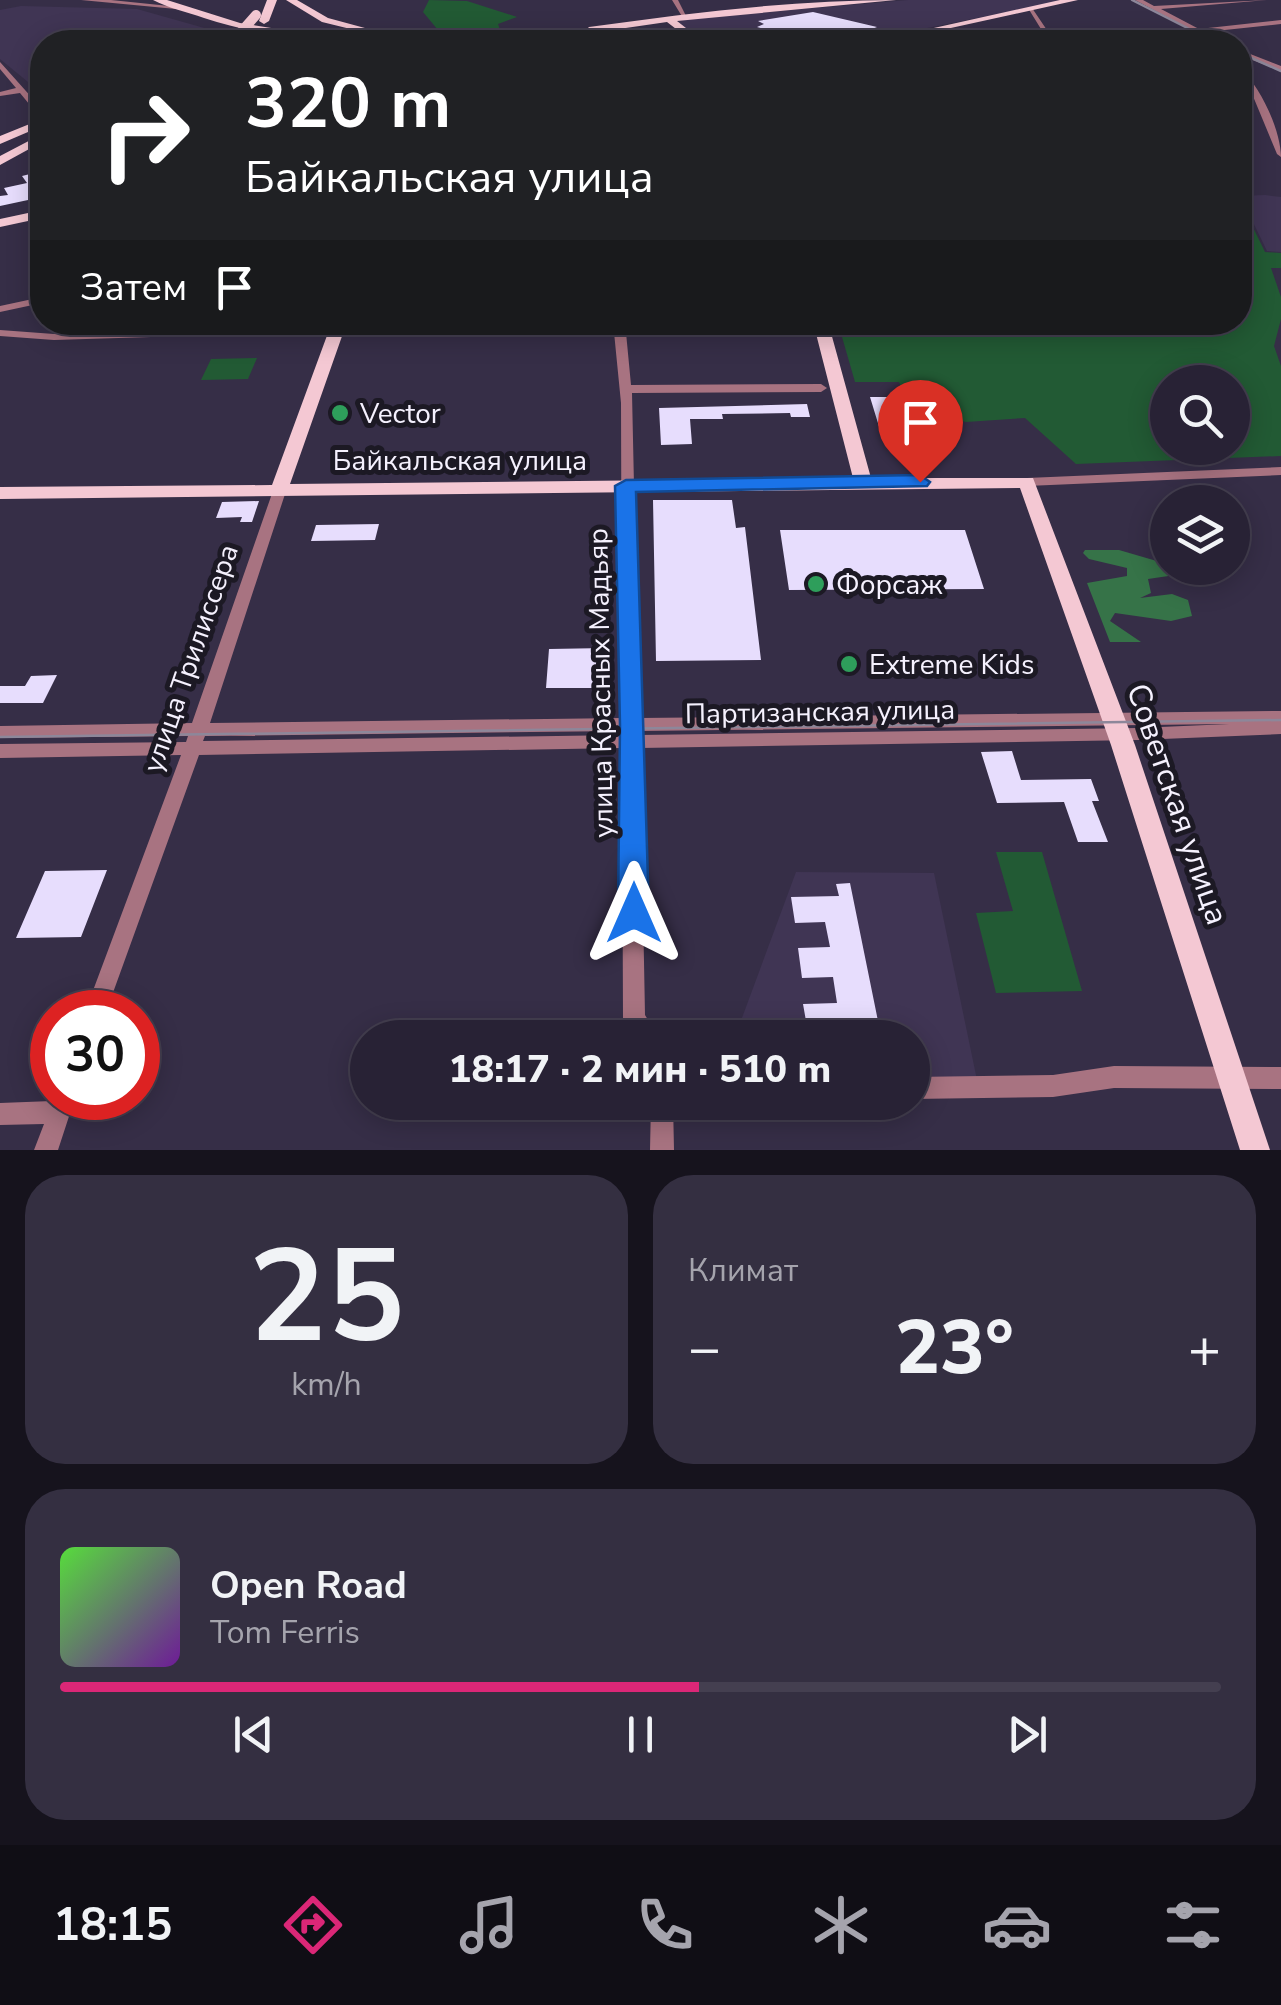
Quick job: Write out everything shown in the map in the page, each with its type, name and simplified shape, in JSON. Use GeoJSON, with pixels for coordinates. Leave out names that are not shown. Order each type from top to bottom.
{"type":"FeatureCollection","features":[{"type":"Feature","properties":{"kind":"main road"},"geometry":{"type":"LineString","coordinates":[[258,0],[260,18]]}},
{"type":"Feature","properties":{"kind":"main road"},"geometry":{"type":"LineString","coordinates":[[248,30],[272,0]]}},
{"type":"Feature","properties":{"kind":"main road"},"geometry":{"type":"LineString","coordinates":[[291,0],[312,14],[342,25],[379,30]]}},
{"type":"Feature","properties":{"kind":"main road"},"geometry":{"type":"LineString","coordinates":[[586,30],[686,17],[891,0]]}},
{"type":"Feature","properties":{"kind":"main road"},"geometry":{"type":"LineString","coordinates":[[932,30],[1074,0]]}},
{"type":"Feature","properties":{"kind":"main road"},"geometry":{"type":"LineString","coordinates":[[166,2],[261,30]]}},
{"type":"Feature","properties":{"kind":"main road"},"geometry":{"type":"LineString","coordinates":[[670,19],[684,30]]}},
{"type":"Feature","properties":{"kind":"main road"},"geometry":{"type":"LineString","coordinates":[[0,138],[30,124]]}},
{"type":"Feature","properties":{"kind":"main road"},"geometry":{"type":"LineString","coordinates":[[0,150],[30,136]]}},
{"type":"Feature","properties":{"kind":"main road"},"geometry":{"type":"LineString","coordinates":[[0,161],[30,145]]}},
{"type":"Feature","properties":{"kind":"main road"},"geometry":{"type":"LineString","coordinates":[[0,223],[30,217]]}},
{"type":"Feature","properties":{"kind":"main road","name":"улица Трилиссера"},"geometry":{"type":"LineString","coordinates":[[280,488],[335,335]]}},
{"type":"Feature","properties":{"kind":"main road"},"geometry":{"type":"LineString","coordinates":[[823,335],[862,482]]}},
{"type":"Feature","properties":{"kind":"main road","name":"Байкальская улица"},"geometry":{"type":"LineString","coordinates":[[0,493],[1028,482]]}},
{"type":"Feature","properties":{"kind":"main road","name":"Советская улица"},"geometry":{"type":"LineString","coordinates":[[1028,482],[1116,727],[1255,1150]]}},
{"type":"Feature","properties":{"kind":"street"},"geometry":{"type":"LineString","coordinates":[[84,0],[166,2]]}},
{"type":"Feature","properties":{"kind":"street"},"geometry":{"type":"LineString","coordinates":[[132,2],[144,0]]}},
{"type":"Feature","properties":{"kind":"street"},"geometry":{"type":"LineString","coordinates":[[676,0],[686,17]]}},
{"type":"Feature","properties":{"kind":"street"},"geometry":{"type":"LineString","coordinates":[[1152,8],[1264,0]]}},
{"type":"Feature","properties":{"kind":"street"},"geometry":{"type":"LineString","coordinates":[[1132,1],[1152,8],[1185,30]]}},
{"type":"Feature","properties":{"kind":"street"},"geometry":{"type":"LineString","coordinates":[[1132,1],[1184,30]]}},
{"type":"Feature","properties":{"kind":"street"},"geometry":{"type":"LineString","coordinates":[[1030,9],[1044,30]]}},
{"type":"Feature","properties":{"kind":"street"},"geometry":{"type":"LineString","coordinates":[[1207,30],[1281,22]]}},
{"type":"Feature","properties":{"kind":"street"},"geometry":{"type":"LineString","coordinates":[[613,30],[623,25]]}},
{"type":"Feature","properties":{"kind":"street"},"geometry":{"type":"LineString","coordinates":[[1252,57],[1281,66]]}},
{"type":"Feature","properties":{"kind":"street"},"geometry":{"type":"LineString","coordinates":[[0,64],[30,102]]}},
{"type":"Feature","properties":{"kind":"street"},"geometry":{"type":"LineString","coordinates":[[1252,67],[1270,64]]}},
{"type":"Feature","properties":{"kind":"street"},"geometry":{"type":"LineString","coordinates":[[1252,86],[1281,154]]}},
{"type":"Feature","properties":{"kind":"street"},"geometry":{"type":"LineString","coordinates":[[0,94],[21,90]]}},
{"type":"Feature","properties":{"kind":"street"},"geometry":{"type":"LineString","coordinates":[[1269,123],[1281,121]]}},
{"type":"Feature","properties":{"kind":"street"},"geometry":{"type":"LineString","coordinates":[[0,309],[30,303]]}},
{"type":"Feature","properties":{"kind":"street"},"geometry":{"type":"LineString","coordinates":[[0,342],[30,329]]}},
{"type":"Feature","properties":{"kind":"street"},"geometry":{"type":"LineString","coordinates":[[0,333],[30,335]]}},
{"type":"Feature","properties":{"kind":"street"},"geometry":{"type":"LineString","coordinates":[[36,335],[80,335]]}},
{"type":"Feature","properties":{"kind":"street","name":"улица Красных Мадьяр"},"geometry":{"type":"LineString","coordinates":[[620,335],[627,388],[635,1020]]}},
{"type":"Feature","properties":{"kind":"street"},"geometry":{"type":"LineString","coordinates":[[627,388],[820,388]]}},
{"type":"Feature","properties":{"kind":"street","name":"Байкальская улица"},"geometry":{"type":"LineString","coordinates":[[1028,482],[1281,470]]}},
{"type":"Feature","properties":{"kind":"street","name":"улица Трилиссера"},"geometry":{"type":"LineString","coordinates":[[103,990],[280,488]]}},
{"type":"Feature","properties":{"kind":"street","name":"Партизанская улица"},"geometry":{"type":"LineString","coordinates":[[1116,727],[1281,717]]}},
{"type":"Feature","properties":{"kind":"street","name":"Партизанская улица"},"geometry":{"type":"LineString","coordinates":[[0,732],[195,738],[1281,728]]}},
{"type":"Feature","properties":{"kind":"street","name":"Партизанская улица"},"geometry":{"type":"LineString","coordinates":[[0,751],[195,738]]}},
{"type":"Feature","properties":{"kind":"street"},"geometry":{"type":"LineString","coordinates":[[930,1088],[1054,1086],[1114,1077],[1281,1078]]}},
{"type":"Feature","properties":{"kind":"street"},"geometry":{"type":"LineString","coordinates":[[0,1114],[30,1110]]}},
{"type":"Feature","properties":{"kind":"street"},"geometry":{"type":"LineString","coordinates":[[46,1150],[57,1120]]}},
{"type":"Feature","properties":{"kind":"street"},"geometry":{"type":"LineString","coordinates":[[662,1120],[662,1150]]}},
{"type":"Feature","properties":{"kind":"shaded area"},"geometry":{"type":"Polygon","coordinates":[[[908,0],[1066,0],[917,30],[688,30],[675,20],[908,0]]]}},
{"type":"Feature","properties":{"kind":"shaded area"},"geometry":{"type":"Polygon","coordinates":[[[21,6],[137,9],[211,30],[30,30],[28,82],[0,59],[0,10],[21,6]]]}},
{"type":"Feature","properties":{"kind":"shaded area"},"geometry":{"type":"Polygon","coordinates":[[[1252,196],[1281,197],[1281,252],[1267,251],[1252,220],[1252,196]]]}},
{"type":"Feature","properties":{"kind":"shaded area"},"geometry":{"type":"Polygon","coordinates":[[[796,872],[934,873],[977,1080],[930,1079],[930,1020],[741,1020],[796,872]]]}},
{"type":"Feature","properties":{"kind":"green space"},"geometry":{"type":"Polygon","coordinates":[[[429,0],[467,1],[517,17],[498,24],[500,30],[438,30],[423,12],[429,0]]]}},
{"type":"Feature","properties":{"kind":"green space"},"geometry":{"type":"Polygon","coordinates":[[[1252,225],[1265,252],[1281,253],[1281,268],[1271,268],[1281,297],[1281,319],[1274,346],[1281,366],[1281,456],[1250,457],[1250,365],[1150,365],[1150,461],[1076,464],[1025,418],[966,422],[910,407],[899,382],[855,382],[841,335],[1252,335],[1252,225]]]}},
{"type":"Feature","properties":{"kind":"green space"},"geometry":{"type":"Polygon","coordinates":[[[257,358],[248,379],[201,380],[211,359],[257,358]]]}},
{"type":"Feature","properties":{"kind":"green space"},"geometry":{"type":"Polygon","coordinates":[[[1119,550],[1150,559],[1151,593],[1140,598],[1172,594],[1188,600],[1192,616],[1171,621],[1115,613],[1110,621],[1141,642],[1110,642],[1087,583],[1127,576],[1127,568],[1089,559],[1083,553],[1119,550]]]}},
{"type":"Feature","properties":{"kind":"green space"},"geometry":{"type":"Polygon","coordinates":[[[996,852],[1042,852],[1082,991],[996,993],[976,913],[1013,911],[996,852]]]}},
{"type":"Feature","properties":{"kind":"building"},"geometry":{"type":"Polygon","coordinates":[[[813,12],[877,27],[767,30],[757,27],[764,24],[758,21],[813,12]]]}},
{"type":"Feature","properties":{"kind":"building"},"geometry":{"type":"Polygon","coordinates":[[[30,174],[30,200],[0,206],[0,196],[8,195],[4,188],[27,183],[22,176],[30,174]]]}},
{"type":"Feature","properties":{"kind":"building"},"geometry":{"type":"Polygon","coordinates":[[[870,397],[893,397],[906,433],[881,433],[870,397]]]}},
{"type":"Feature","properties":{"kind":"building"},"geometry":{"type":"Polygon","coordinates":[[[807,404],[810,417],[791,417],[790,413],[722,414],[723,419],[690,419],[692,444],[661,445],[659,408],[807,404]]]}},
{"type":"Feature","properties":{"kind":"building"},"geometry":{"type":"Polygon","coordinates":[[[653,500],[732,500],[736,528],[745,527],[761,660],[656,661],[653,500]]]}},
{"type":"Feature","properties":{"kind":"building"},"geometry":{"type":"Polygon","coordinates":[[[259,501],[252,522],[240,522],[242,517],[216,518],[222,502],[259,501]]]}},
{"type":"Feature","properties":{"kind":"building"},"geometry":{"type":"Polygon","coordinates":[[[379,524],[375,540],[311,541],[316,525],[379,524]]]}},
{"type":"Feature","properties":{"kind":"building"},"geometry":{"type":"Polygon","coordinates":[[[780,530],[965,530],[984,589],[789,590],[780,530]]]}},
{"type":"Feature","properties":{"kind":"building"},"geometry":{"type":"Polygon","coordinates":[[[606,648],[605,688],[546,688],[549,649],[606,648]]]}},
{"type":"Feature","properties":{"kind":"building"},"geometry":{"type":"Polygon","coordinates":[[[57,675],[43,703],[0,703],[0,686],[25,686],[31,676],[57,675]]]}},
{"type":"Feature","properties":{"kind":"building"},"geometry":{"type":"Polygon","coordinates":[[[1012,751],[1021,780],[1091,779],[1099,801],[1092,801],[1108,842],[1078,842],[1064,802],[997,803],[981,752],[1012,751]]]}},
{"type":"Feature","properties":{"kind":"building"},"geometry":{"type":"Polygon","coordinates":[[[107,870],[81,937],[16,938],[45,871],[107,870]]]}},
{"type":"Feature","properties":{"kind":"building"},"geometry":{"type":"Polygon","coordinates":[[[850,883],[878,1020],[806,1020],[803,1004],[837,1003],[833,977],[802,978],[798,948],[830,947],[825,922],[795,923],[791,897],[839,896],[836,884],[850,883]]]}},
{"type":"Feature","properties":{"kind":"tram line"},"geometry":{"type":"LineString","coordinates":[[1132,0],[1191,30]]}},
{"type":"Feature","properties":{"kind":"tram line"},"geometry":{"type":"LineString","coordinates":[[1252,58],[1281,71]]}},
{"type":"Feature","properties":{"kind":"tram line"},"geometry":{"type":"LineString","coordinates":[[0,737],[1281,720]]}},
{"type":"Feature","properties":{"kind":"place","name":"Vector"},"geometry":{"type":"Point","coordinates":[340,413]}},
{"type":"Feature","properties":{"kind":"place","name":"Форсаж"},"geometry":{"type":"Point","coordinates":[816,584]}},
{"type":"Feature","properties":{"kind":"place","name":"Extreme Kids"},"geometry":{"type":"Point","coordinates":[849,664]}},
{"type":"Feature","properties":{"kind":"route"},"geometry":{"type":"LineString","coordinates":[[634,913],[626,486],[920,482]]}}]}
